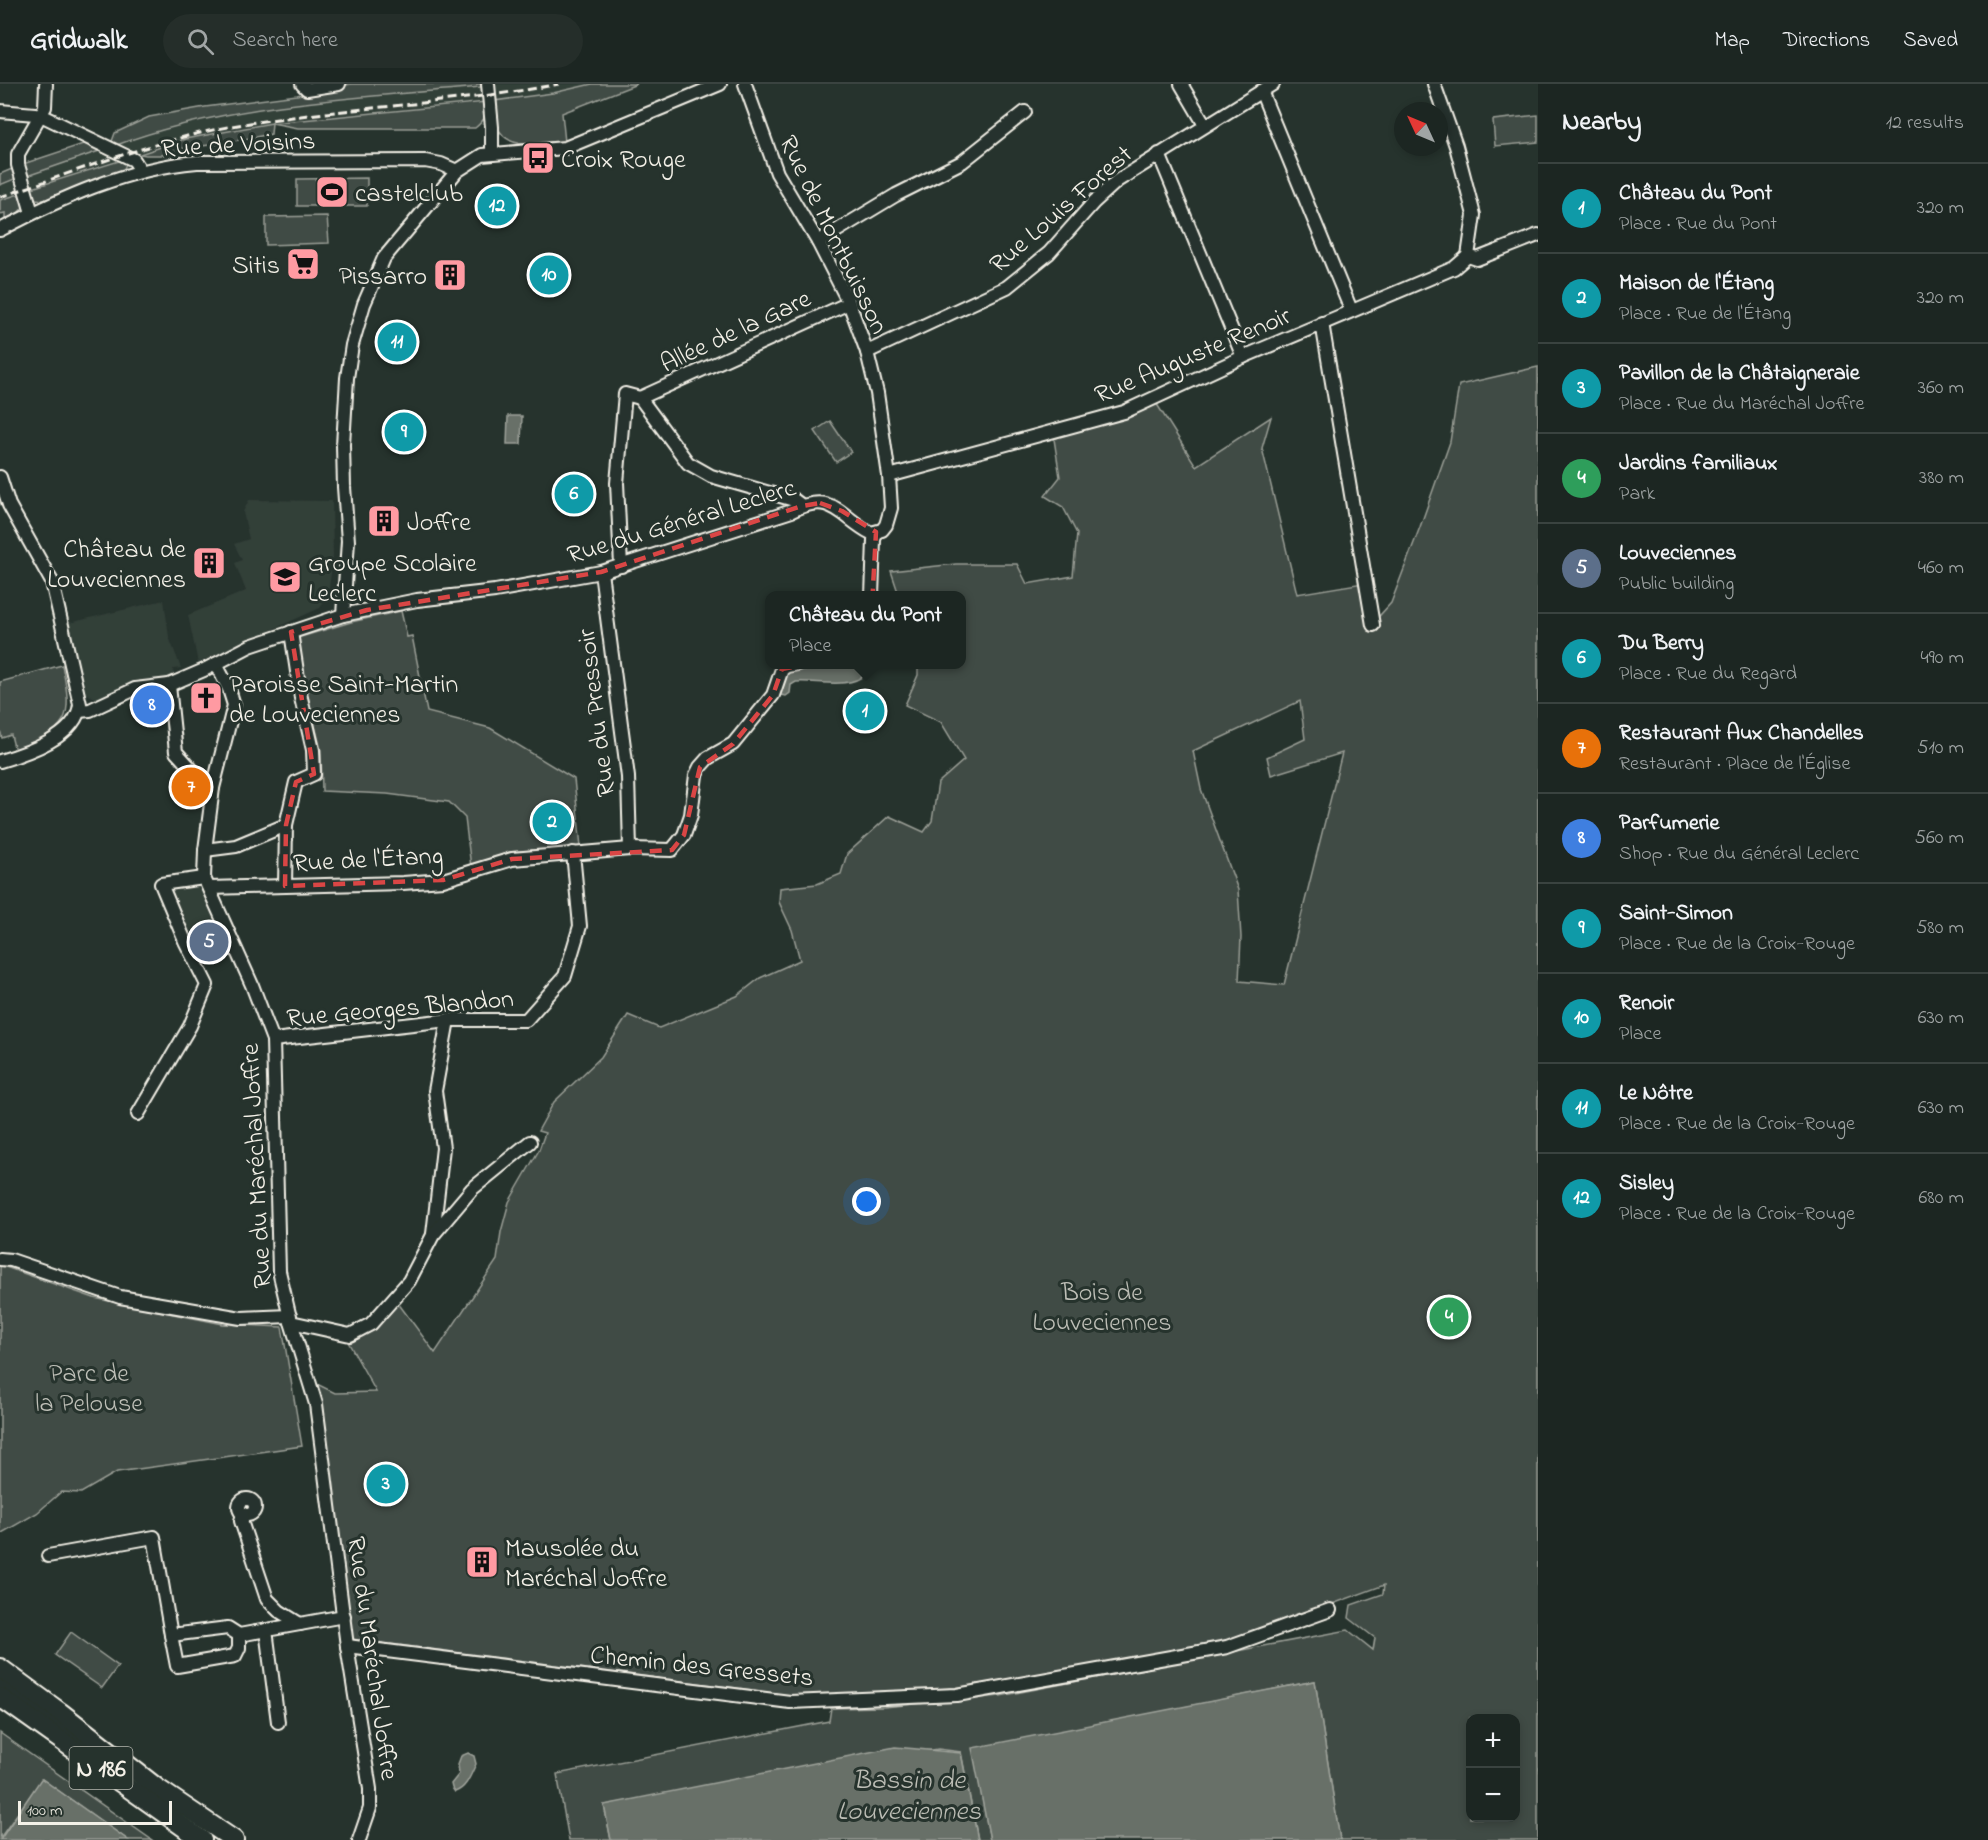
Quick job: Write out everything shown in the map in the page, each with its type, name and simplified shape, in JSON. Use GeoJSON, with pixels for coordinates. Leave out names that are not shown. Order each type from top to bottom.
{"type":"FeatureCollection","features":[{"type":"Feature","properties":{"kind":"main road","name":"N 186"},"geometry":{"type":"LineString","coordinates":[[0,1668],[157,1788],[234,1840]]}},
{"type":"Feature","properties":{"kind":"main road"},"geometry":{"type":"LineString","coordinates":[[0,1683],[141,1780],[157,1788]]}},
{"type":"Feature","properties":{"kind":"main road","name":"N 186"},"geometry":{"type":"LineString","coordinates":[[0,1696],[202,1840]]}},
{"type":"Feature","properties":{"kind":"street"},"geometry":{"type":"LineString","coordinates":[[32,213],[18,165],[18,154],[45,106],[46,84]]}},
{"type":"Feature","properties":{"kind":"street"},"geometry":{"type":"LineString","coordinates":[[302,84],[307,89],[339,84]]}},
{"type":"Feature","properties":{"kind":"street"},"geometry":{"type":"LineString","coordinates":[[488,84],[492,153]]}},
{"type":"Feature","properties":{"kind":"street"},"geometry":{"type":"LineString","coordinates":[[343,615],[348,542],[343,445],[346,378],[352,345],[364,304],[384,258],[457,171],[482,155],[565,148],[720,84]]}},
{"type":"Feature","properties":{"kind":"street","name":"Rue de Montbuisson"},"geometry":{"type":"LineString","coordinates":[[745,84],[777,173],[818,242],[849,303],[867,352],[877,393],[889,476]]}},
{"type":"Feature","properties":{"kind":"street"},"geometry":{"type":"LineString","coordinates":[[1181,84],[1205,125]]}},
{"type":"Feature","properties":{"kind":"street","name":"Rue Louis Forest"},"geometry":{"type":"LineString","coordinates":[[867,352],[1007,287],[1049,253],[1094,202],[1117,182],[1273,84]]}},
{"type":"Feature","properties":{"kind":"street"},"geometry":{"type":"LineString","coordinates":[[1434,84],[1456,146],[1474,215],[1468,256],[1477,259],[1538,235]]}},
{"type":"Feature","properties":{"kind":"street"},"geometry":{"type":"LineString","coordinates":[[1261,91],[1351,310]]}},
{"type":"Feature","properties":{"kind":"street","name":"Rue de Voisins"},"geometry":{"type":"LineString","coordinates":[[0,111],[24,112],[41,116],[77,131],[134,160],[141,171],[171,164],[196,162],[425,161],[441,164],[457,171]]}},
{"type":"Feature","properties":{"kind":"street"},"geometry":{"type":"LineString","coordinates":[[818,242],[897,195],[962,162],[1025,112]]}},
{"type":"Feature","properties":{"kind":"street"},"geometry":{"type":"LineString","coordinates":[[1159,154],[1243,357]]}},
{"type":"Feature","properties":{"kind":"street"},"geometry":{"type":"LineString","coordinates":[[0,230],[32,213],[82,192],[141,171]]}},
{"type":"Feature","properties":{"kind":"street","name":"Rue Auguste Renoir"},"geometry":{"type":"LineString","coordinates":[[889,476],[1124,412],[1243,357],[1454,268],[1468,256]]}},
{"type":"Feature","properties":{"kind":"street","name":"Allée de la Gare"},"geometry":{"type":"LineString","coordinates":[[640,398],[849,303]]}},
{"type":"Feature","properties":{"kind":"street"},"geometry":{"type":"LineString","coordinates":[[1322,323],[1373,625]]}},
{"type":"Feature","properties":{"kind":"street"},"geometry":{"type":"LineString","coordinates":[[621,567],[617,483],[625,394],[640,398],[688,463],[711,476],[794,500],[802,506]]}},
{"type":"Feature","properties":{"kind":"street"},"geometry":{"type":"LineString","coordinates":[[872,591],[873,540],[876,532],[886,525],[891,508],[889,476]]}},
{"type":"Feature","properties":{"kind":"street"},"geometry":{"type":"LineString","coordinates":[[0,477],[9,505],[52,582],[80,697],[79,711],[75,721],[64,732],[22,755],[0,761]]}},
{"type":"Feature","properties":{"kind":"street","name":"Rue du Général Leclerc"},"geometry":{"type":"LineString","coordinates":[[79,711],[90,710],[135,689],[169,685],[250,646],[343,615],[417,600],[495,591],[601,572],[802,506],[820,503],[829,505],[842,511],[866,530],[876,532]]}},
{"type":"Feature","properties":{"kind":"street","name":"Rue du Pressoir"},"geometry":{"type":"LineString","coordinates":[[601,572],[628,777],[630,849]]}},
{"type":"Feature","properties":{"kind":"street"},"geometry":{"type":"LineString","coordinates":[[285,886],[286,825],[296,782],[315,774],[313,750],[301,698],[291,633]]}},
{"type":"Feature","properties":{"kind":"street"},"geometry":{"type":"LineString","coordinates":[[207,883],[205,850],[213,788],[234,705],[229,689],[216,664]]}},
{"type":"Feature","properties":{"kind":"street","name":"Rue de l'Étang"},"geometry":{"type":"LineString","coordinates":[[138,1114],[190,1026],[207,985],[184,940],[161,884],[285,886],[443,880],[507,860],[630,849],[672,850],[684,835],[691,815],[696,775],[700,767],[708,758],[733,744],[773,695],[782,669]]}},
{"type":"Feature","properties":{"kind":"street"},"geometry":{"type":"LineString","coordinates":[[169,685],[177,752],[196,774],[213,788]]}},
{"type":"Feature","properties":{"kind":"street"},"geometry":{"type":"LineString","coordinates":[[205,850],[236,846],[286,825]]}},
{"type":"Feature","properties":{"kind":"street","name":"Rue Georges Blandon"},"geometry":{"type":"LineString","coordinates":[[273,1040],[448,1020],[526,1020],[565,976],[580,926],[573,853]]}},
{"type":"Feature","properties":{"kind":"street","name":"Rue du Maréchal Joffre"},"geometry":{"type":"LineString","coordinates":[[207,883],[252,985],[273,1040],[279,1271],[316,1404],[347,1646],[370,1796],[370,1808],[359,1840]]}},
{"type":"Feature","properties":{"kind":"street"},"geometry":{"type":"LineString","coordinates":[[433,1235],[443,1148],[435,1091],[448,1020]]}},
{"type":"Feature","properties":{"kind":"street"},"geometry":{"type":"LineString","coordinates":[[0,1259],[11,1260],[120,1297],[241,1318],[291,1319],[350,1335],[371,1324],[409,1281],[433,1235],[472,1189],[530,1142]]}},
{"type":"Feature","properties":{"kind":"street"},"geometry":{"type":"LineString","coordinates":[[243,1514],[241,1521],[267,1599],[279,1611],[300,1624]]}},
{"type":"Feature","properties":{"kind":"street"},"geometry":{"type":"LineString","coordinates":[[48,1556],[154,1537],[177,1666],[235,1656],[239,1648],[239,1635]]}},
{"type":"Feature","properties":{"kind":"street","name":"Chemin des Gressets"},"geometry":{"type":"LineString","coordinates":[[347,1646],[790,1702],[957,1695],[1227,1647],[1330,1610]]}},
{"type":"Feature","properties":{"kind":"street"},"geometry":{"type":"LineString","coordinates":[[171,1635],[228,1628],[239,1635],[344,1616]]}},
{"type":"Feature","properties":{"kind":"street"},"geometry":{"type":"LineString","coordinates":[[266,1630],[278,1722]]}},
{"type":"Feature","properties":{"kind":"highlighted area"},"geometry":{"type":"Polygon","coordinates":[[[820,503],[842,511],[876,532],[870,643],[859,656],[782,669],[773,695],[733,744],[700,767],[684,835],[672,850],[512,859],[443,880],[285,886],[286,825],[296,782],[314,774],[291,632],[367,610],[601,572],[802,506],[820,503]]]}},
{"type":"Feature","properties":{"kind":"shaded area"},"geometry":{"type":"Polygon","coordinates":[[[351,84],[637,84],[561,113],[494,101],[483,122],[475,128],[298,128],[272,123],[271,134],[177,149],[178,155],[140,154],[122,160],[126,164],[125,167],[44,200],[36,199],[30,192],[18,213],[6,218],[5,213],[0,214],[0,174],[12,169],[17,178],[111,144],[115,131],[149,117],[297,95],[351,84]]]}},
{"type":"Feature","properties":{"kind":"shaded area","name":"Groupe Scolaire Leclerc"},"geometry":{"type":"Polygon","coordinates":[[[249,500],[332,501],[333,558],[328,596],[320,608],[198,663],[188,615],[246,591],[235,563],[242,560],[234,544],[249,539],[243,512],[249,500]]]}},
{"type":"Feature","properties":{"kind":"shaded area"},"geometry":{"type":"Polygon","coordinates":[[[164,600],[169,637],[181,668],[173,669],[175,678],[130,688],[97,699],[85,693],[69,623],[164,600]]]}},
{"type":"Feature","properties":{"kind":"shaded area"},"geometry":{"type":"Polygon","coordinates":[[[203,886],[232,950],[203,965],[166,891],[169,887],[203,886]]]}},
{"type":"Feature","properties":{"kind":"green space"},"geometry":{"type":"Polygon","coordinates":[[[351,84],[484,84],[480,87],[341,99],[249,111],[158,131],[114,146],[111,144],[115,133],[149,117],[297,95],[351,84]]]}},
{"type":"Feature","properties":{"kind":"green space"},"geometry":{"type":"Polygon","coordinates":[[[592,84],[637,84],[562,113],[565,142],[517,143],[508,140],[497,125],[494,101],[553,93],[592,84]]]}},
{"type":"Feature","properties":{"kind":"green space"},"geometry":{"type":"Polygon","coordinates":[[[486,102],[485,117],[475,128],[298,128],[272,123],[486,102]]]}},
{"type":"Feature","properties":{"kind":"green space"},"geometry":{"type":"Polygon","coordinates":[[[1538,115],[1538,142],[1495,146],[1493,120],[1538,115]]]}},
{"type":"Feature","properties":{"kind":"green space"},"geometry":{"type":"Polygon","coordinates":[[[272,123],[271,134],[177,149],[178,155],[140,154],[185,139],[272,123]]]}},
{"type":"Feature","properties":{"kind":"green space"},"geometry":{"type":"Polygon","coordinates":[[[89,142],[102,150],[27,176],[23,164],[89,142]]]}},
{"type":"Feature","properties":{"kind":"green space"},"geometry":{"type":"Polygon","coordinates":[[[122,160],[126,164],[123,171],[44,200],[36,199],[30,192],[32,188],[122,160]]]}},
{"type":"Feature","properties":{"kind":"green space"},"geometry":{"type":"Polygon","coordinates":[[[12,169],[17,178],[0,185],[0,174],[12,169]]]}},
{"type":"Feature","properties":{"kind":"green space","name":"castelclub"},"geometry":{"type":"Polygon","coordinates":[[[367,178],[367,206],[297,206],[297,179],[367,178]]]}},
{"type":"Feature","properties":{"kind":"green space"},"geometry":{"type":"Polygon","coordinates":[[[23,195],[25,205],[18,213],[5,220],[5,213],[0,214],[0,200],[23,195]]]}},
{"type":"Feature","properties":{"kind":"green space","name":"castelclub"},"geometry":{"type":"Polygon","coordinates":[[[327,216],[329,243],[266,245],[266,217],[327,216]]]}},
{"type":"Feature","properties":{"kind":"green space","name":"Bois de Louveciennes"},"geometry":{"type":"Polygon","coordinates":[[[1538,367],[1538,1840],[1340,1840],[1315,1681],[973,1749],[990,1840],[978,1840],[961,1752],[938,1749],[604,1805],[611,1840],[569,1840],[557,1774],[829,1721],[831,1708],[884,1707],[1000,1696],[1348,1630],[1373,1650],[1375,1638],[1349,1618],[1351,1605],[1383,1594],[1384,1585],[1226,1643],[956,1688],[790,1697],[753,1690],[351,1639],[315,1383],[335,1393],[376,1392],[347,1340],[376,1329],[398,1303],[435,1353],[497,1260],[509,1202],[539,1150],[545,1133],[538,1131],[554,1102],[601,1057],[628,1015],[659,1028],[737,996],[760,978],[800,960],[792,930],[779,902],[780,888],[817,884],[841,874],[847,854],[889,816],[924,832],[932,821],[938,783],[964,760],[941,722],[905,705],[918,675],[918,669],[966,669],[966,591],[898,591],[891,571],[956,564],[1017,564],[1027,584],[1073,576],[1077,534],[1063,507],[1045,496],[1060,477],[1054,439],[1153,398],[1196,466],[1271,417],[1262,448],[1297,594],[1363,583],[1370,626],[1391,603],[1450,442],[1459,385],[1538,367]],[[1300,701],[1193,751],[1201,789],[1238,890],[1241,937],[1239,981],[1284,985],[1342,753],[1271,775],[1267,757],[1305,739],[1300,701]]]}},
{"type":"Feature","properties":{"kind":"green space"},"geometry":{"type":"Polygon","coordinates":[[[830,421],[851,452],[836,462],[815,431],[830,421]]]}},
{"type":"Feature","properties":{"kind":"green space"},"geometry":{"type":"Polygon","coordinates":[[[401,611],[407,637],[412,636],[427,712],[490,728],[574,779],[581,847],[509,852],[471,867],[465,818],[449,802],[387,794],[322,791],[321,750],[294,639],[351,622],[401,611]]]}},
{"type":"Feature","properties":{"kind":"green space"},"geometry":{"type":"Polygon","coordinates":[[[62,665],[67,699],[63,720],[46,735],[15,751],[11,735],[2,738],[0,730],[0,682],[62,665]]]}},
{"type":"Feature","properties":{"kind":"green space","name":"Parc de la Pelouse"},"geometry":{"type":"Polygon","coordinates":[[[0,1265],[94,1298],[223,1324],[282,1327],[302,1446],[117,1472],[81,1493],[61,1492],[37,1513],[0,1534],[0,1265]]]}},
{"type":"Feature","properties":{"kind":"green space"},"geometry":{"type":"Polygon","coordinates":[[[71,1632],[118,1666],[102,1688],[55,1655],[71,1632]]]}},
{"type":"Feature","properties":{"kind":"green space"},"geometry":{"type":"Polygon","coordinates":[[[0,1733],[152,1840],[128,1840],[42,1779],[0,1838],[0,1733]]]}},
{"type":"Feature","properties":{"kind":"water"},"geometry":{"type":"Polygon","coordinates":[[[508,416],[522,416],[521,444],[507,444],[508,416]]]}},
{"type":"Feature","properties":{"kind":"water"},"geometry":{"type":"Polygon","coordinates":[[[867,669],[866,674],[851,682],[796,682],[791,685],[790,693],[786,696],[780,695],[781,682],[789,671],[867,669]]]}},
{"type":"Feature","properties":{"kind":"water"},"geometry":{"type":"Polygon","coordinates":[[[1315,1681],[1340,1840],[990,1840],[972,1748],[1315,1681]]]}},
{"type":"Feature","properties":{"kind":"water","name":"Bassin de Louveciennes"},"geometry":{"type":"Polygon","coordinates":[[[895,1747],[961,1753],[978,1840],[611,1840],[604,1805],[895,1747]]]}},
{"type":"Feature","properties":{"kind":"water"},"geometry":{"type":"Polygon","coordinates":[[[468,1753],[474,1756],[476,1764],[466,1784],[455,1792],[451,1784],[459,1774],[458,1764],[461,1756],[468,1753]]]}},
{"type":"Feature","properties":{"kind":"water"},"geometry":{"type":"Polygon","coordinates":[[[42,1779],[128,1840],[0,1840],[42,1779]]]}},
{"type":"Feature","properties":{"kind":"railway"},"geometry":{"type":"LineString","coordinates":[[0,197],[151,146],[213,130],[283,118],[481,96],[559,84]]}},
{"type":"Feature","properties":{"kind":"place","name":"Croix Rouge"},"geometry":{"type":"Point","coordinates":[538,158]}},
{"type":"Feature","properties":{"kind":"place","name":"castelclub"},"geometry":{"type":"Point","coordinates":[332,192]}},
{"type":"Feature","properties":{"kind":"place","name":"Sisley"},"geometry":{"type":"Point","coordinates":[497,206]}},
{"type":"Feature","properties":{"kind":"place","name":"Sitis"},"geometry":{"type":"Point","coordinates":[303,264]}},
{"type":"Feature","properties":{"kind":"place","name":"Pissarro"},"geometry":{"type":"Point","coordinates":[450,275]}},
{"type":"Feature","properties":{"kind":"place","name":"Renoir"},"geometry":{"type":"Point","coordinates":[549,275]}},
{"type":"Feature","properties":{"kind":"place","name":"Le Nôtre"},"geometry":{"type":"Point","coordinates":[397,342]}},
{"type":"Feature","properties":{"kind":"place","name":"Saint-Simon"},"geometry":{"type":"Point","coordinates":[404,432]}},
{"type":"Feature","properties":{"kind":"place","name":"Du Berry"},"geometry":{"type":"Point","coordinates":[574,494]}},
{"type":"Feature","properties":{"kind":"place","name":"Joffre"},"geometry":{"type":"Point","coordinates":[384,521]}},
{"type":"Feature","properties":{"kind":"place","name":"Château de Louveciennes"},"geometry":{"type":"Point","coordinates":[209,563]}},
{"type":"Feature","properties":{"kind":"place","name":"Groupe Scolaire Leclerc"},"geometry":{"type":"Point","coordinates":[285,577]}},
{"type":"Feature","properties":{"kind":"place","name":"Paroisse Saint-Martin de Louveciennes"},"geometry":{"type":"Point","coordinates":[206,698]}},
{"type":"Feature","properties":{"kind":"place","name":"Parfumerie"},"geometry":{"type":"Point","coordinates":[152,705]}},
{"type":"Feature","properties":{"kind":"place","name":"Château du Pont"},"geometry":{"type":"Point","coordinates":[865,711]}},
{"type":"Feature","properties":{"kind":"place","name":"Restaurant Aux Chandelles"},"geometry":{"type":"Point","coordinates":[191,787]}},
{"type":"Feature","properties":{"kind":"place","name":"Maison de l'Étang"},"geometry":{"type":"Point","coordinates":[552,822]}},
{"type":"Feature","properties":{"kind":"place","name":"Louveciennes"},"geometry":{"type":"Point","coordinates":[209,942]}},
{"type":"Feature","properties":{"kind":"place","name":"Jardins familiaux"},"geometry":{"type":"Point","coordinates":[1449,1317]}},
{"type":"Feature","properties":{"kind":"place","name":"Pavillon de la Châtaigneraie"},"geometry":{"type":"Point","coordinates":[386,1484]}},
{"type":"Feature","properties":{"kind":"place","name":"Mausolée du Maréchal Joffre"},"geometry":{"type":"Point","coordinates":[482,1562]}}]}
